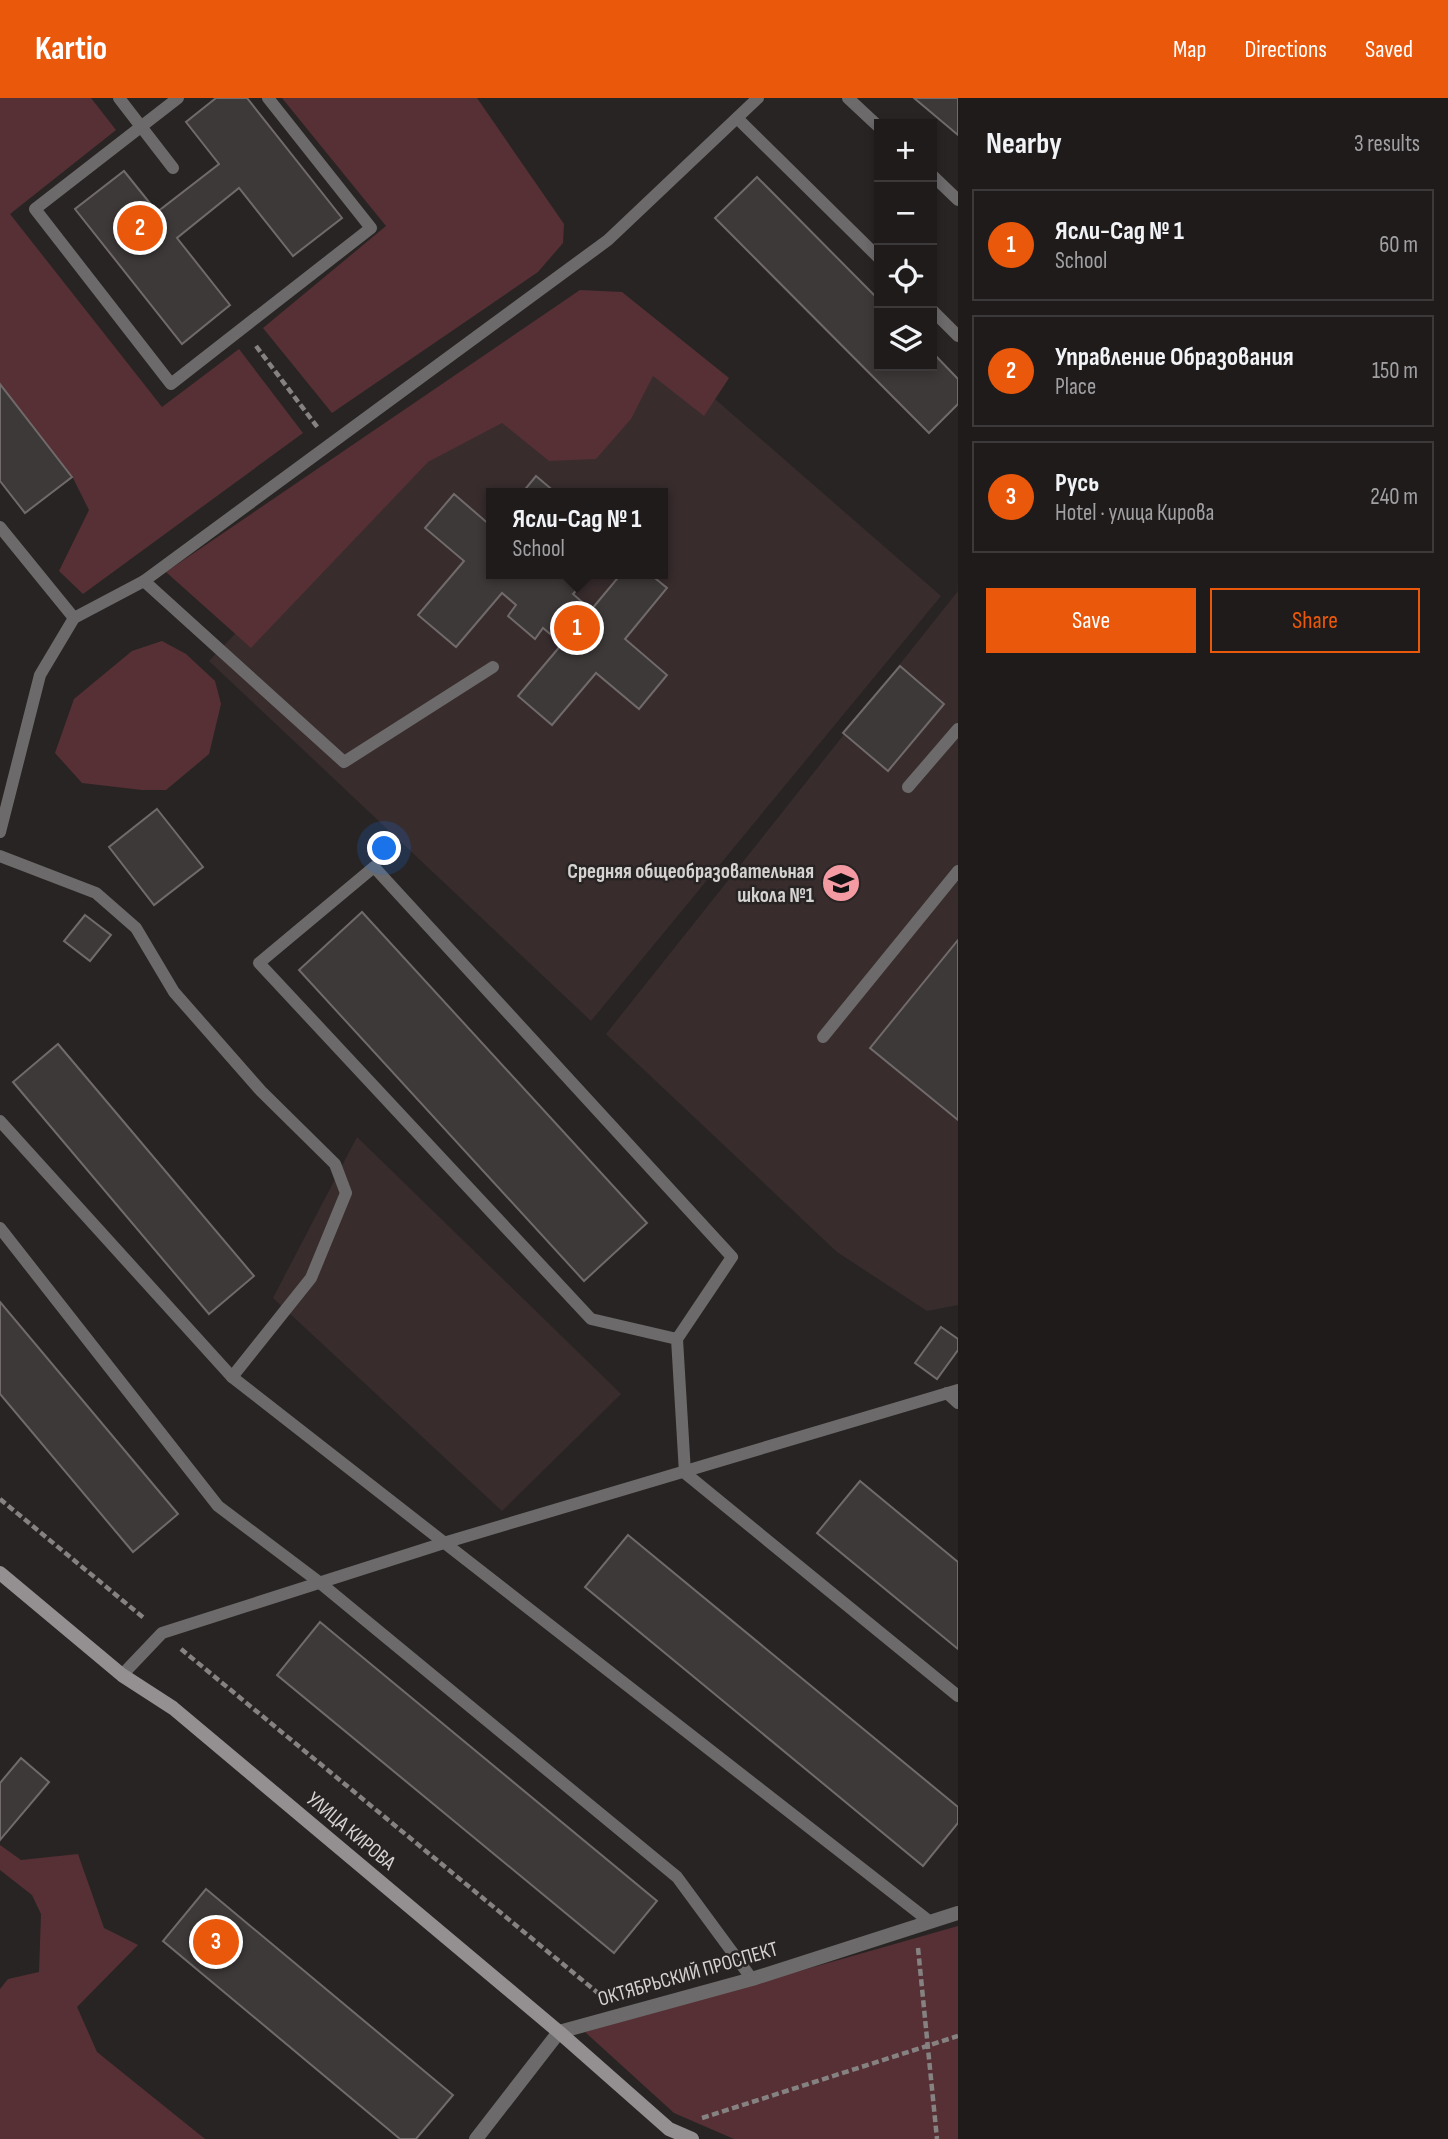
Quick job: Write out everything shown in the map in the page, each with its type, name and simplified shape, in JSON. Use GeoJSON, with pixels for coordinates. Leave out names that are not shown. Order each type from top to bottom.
{"type":"FeatureCollection","features":[{"type":"Feature","properties":{"kind":"street","name":"УЛИЦА КИРОВА"},"geometry":{"type":"LineString","coordinates":[[0,1573],[122,1675],[173,1708],[559,2032],[673,2134],[692,2139]]}},
{"type":"Feature","properties":{"kind":"street","name":"ОКТЯБРЬСКИЙ ПРОСПЕКТ"},"geometry":{"type":"LineString","coordinates":[[559,2032],[752,1979],[958,1913]]}},
{"type":"Feature","properties":{"kind":"street"},"geometry":{"type":"LineString","coordinates":[[476,2139],[559,2032]]}},
{"type":"Feature","properties":{"kind":"lane"},"geometry":{"type":"LineString","coordinates":[[119,98],[173,168]]}},
{"type":"Feature","properties":{"kind":"lane"},"geometry":{"type":"LineString","coordinates":[[178,98],[35,209],[171,384],[372,228],[268,98]]}},
{"type":"Feature","properties":{"kind":"lane"},"geometry":{"type":"LineString","coordinates":[[0,832],[40,675],[74,618],[144,581],[608,240],[758,98]]}},
{"type":"Feature","properties":{"kind":"lane"},"geometry":{"type":"LineString","coordinates":[[848,98],[874,122]]}},
{"type":"Feature","properties":{"kind":"lane"},"geometry":{"type":"LineString","coordinates":[[737,118],[874,253]]}},
{"type":"Feature","properties":{"kind":"lane"},"geometry":{"type":"LineString","coordinates":[[937,181],[958,200]]}},
{"type":"Feature","properties":{"kind":"lane"},"geometry":{"type":"LineString","coordinates":[[937,315],[958,336]]}},
{"type":"Feature","properties":{"kind":"lane"},"geometry":{"type":"LineString","coordinates":[[0,527],[74,618]]}},
{"type":"Feature","properties":{"kind":"lane"},"geometry":{"type":"LineString","coordinates":[[144,581],[344,762],[493,667]]}},
{"type":"Feature","properties":{"kind":"lane"},"geometry":{"type":"LineString","coordinates":[[908,787],[958,729]]}},
{"type":"Feature","properties":{"kind":"lane"},"geometry":{"type":"LineString","coordinates":[[0,856],[96,893],[136,928],[174,992],[261,1091],[335,1164],[346,1193],[311,1278],[232,1377]]}},
{"type":"Feature","properties":{"kind":"lane"},"geometry":{"type":"LineString","coordinates":[[677,1339],[591,1319],[259,963],[373,867],[732,1257],[677,1339],[685,1473],[958,1696]]}},
{"type":"Feature","properties":{"kind":"lane"},"geometry":{"type":"LineString","coordinates":[[822,1037],[958,871]]}},
{"type":"Feature","properties":{"kind":"lane"},"geometry":{"type":"LineString","coordinates":[[0,1121],[232,1377],[447,1542],[922,1923]]}},
{"type":"Feature","properties":{"kind":"lane"},"geometry":{"type":"LineString","coordinates":[[0,1228],[218,1506],[319,1582],[677,1877],[752,1979]]}},
{"type":"Feature","properties":{"kind":"lane"},"geometry":{"type":"LineString","coordinates":[[122,1675],[162,1633],[447,1542],[952,1392],[958,1403]]}},
{"type":"Feature","properties":{"kind":"path"},"geometry":{"type":"LineString","coordinates":[[242,328],[330,442]]}},
{"type":"Feature","properties":{"kind":"path"},"geometry":{"type":"LineString","coordinates":[[0,1499],[625,2015]]}},
{"type":"Feature","properties":{"kind":"path"},"geometry":{"type":"LineString","coordinates":[[922,1923],[928,2044],[937,2139]]}},
{"type":"Feature","properties":{"kind":"path"},"geometry":{"type":"LineString","coordinates":[[673,2134],[928,2044],[958,2036]]}},
{"type":"Feature","properties":{"kind":"shaded area"},"geometry":{"type":"Polygon","coordinates":[[[0,98],[91,98],[116,130],[10,214],[162,407],[239,349],[303,433],[83,594],[59,571],[89,510],[72,476],[0,384],[0,98]]]}},
{"type":"Feature","properties":{"kind":"shaded area"},"geometry":{"type":"Polygon","coordinates":[[[282,98],[477,98],[564,224],[563,243],[538,272],[332,413],[263,328],[386,226],[282,98]]]}},
{"type":"Feature","properties":{"kind":"shaded area"},"geometry":{"type":"Polygon","coordinates":[[[580,290],[622,292],[729,378],[704,416],[653,376],[631,419],[596,459],[549,461],[502,423],[428,462],[251,648],[166,572],[580,290]]]}},
{"type":"Feature","properties":{"kind":"shaded area"},"geometry":{"type":"Polygon","coordinates":[[[599,298],[941,596],[591,1021],[209,661],[454,406],[599,298]]]}},
{"type":"Feature","properties":{"kind":"shaded area","name":"Средняя общеобразовательная школа №1"},"geometry":{"type":"Polygon","coordinates":[[[958,591],[958,1305],[927,1311],[837,1252],[606,1034],[958,591]]]}},
{"type":"Feature","properties":{"kind":"shaded area"},"geometry":{"type":"Polygon","coordinates":[[[162,641],[186,654],[215,681],[221,704],[209,754],[166,790],[82,783],[55,753],[74,699],[132,651],[162,641]]]}},
{"type":"Feature","properties":{"kind":"shaded area"},"geometry":{"type":"Polygon","coordinates":[[[357,1137],[621,1394],[502,1511],[273,1298],[357,1137]]]}},
{"type":"Feature","properties":{"kind":"shaded area"},"geometry":{"type":"Polygon","coordinates":[[[0,1845],[21,1860],[78,1854],[104,1928],[138,1945],[77,2007],[97,2052],[205,2139],[0,2139],[0,1989],[8,1979],[39,1972],[41,1914],[32,1895],[0,1870],[0,1845]]]}},
{"type":"Feature","properties":{"kind":"shaded area"},"geometry":{"type":"Polygon","coordinates":[[[958,1926],[958,2139],[734,2139],[674,2113],[585,2032],[958,1926]]]}},
{"type":"Feature","properties":{"kind":"building"},"geometry":{"type":"Polygon","coordinates":[[[216,98],[247,98],[342,218],[293,256],[239,188],[177,238],[230,305],[182,344],[75,209],[124,171],[157,212],[219,164],[186,122],[216,98]]]}},
{"type":"Feature","properties":{"kind":"building"},"geometry":{"type":"Polygon","coordinates":[[[914,98],[958,98],[958,135],[914,98]]]}},
{"type":"Feature","properties":{"kind":"building"},"geometry":{"type":"Polygon","coordinates":[[[757,177],[874,295],[874,371],[937,371],[937,357],[958,379],[958,404],[929,433],[715,218],[757,177]]]}},
{"type":"Feature","properties":{"kind":"building"},"geometry":{"type":"Polygon","coordinates":[[[0,384],[72,477],[25,513],[0,481],[0,384]]]}},
{"type":"Feature","properties":{"kind":"building"},"geometry":{"type":"Polygon","coordinates":[[[536,476],[550,488],[526,488],[536,476]]]}},
{"type":"Feature","properties":{"kind":"building"},"geometry":{"type":"Polygon","coordinates":[[[454,494],[486,522],[486,579],[573,579],[581,585],[573,594],[591,610],[617,579],[656,579],[667,588],[625,639],[667,675],[639,709],[596,673],[552,725],[518,696],[562,644],[543,628],[535,639],[508,616],[516,605],[502,593],[456,647],[418,615],[464,561],[425,528],[454,494]]]}},
{"type":"Feature","properties":{"kind":"building"},"geometry":{"type":"Polygon","coordinates":[[[900,666],[944,704],[888,771],[843,733],[900,666]]]}},
{"type":"Feature","properties":{"kind":"building"},"geometry":{"type":"Polygon","coordinates":[[[157,809],[203,867],[154,905],[109,847],[157,809]]]}},
{"type":"Feature","properties":{"kind":"building"},"geometry":{"type":"Polygon","coordinates":[[[362,912],[647,1223],[584,1281],[299,970],[362,912]]]}},
{"type":"Feature","properties":{"kind":"building"},"geometry":{"type":"Polygon","coordinates":[[[85,915],[111,935],[90,961],[64,941],[85,915]]]}},
{"type":"Feature","properties":{"kind":"building"},"geometry":{"type":"Polygon","coordinates":[[[958,940],[958,1120],[870,1048],[958,940]]]}},
{"type":"Feature","properties":{"kind":"building"},"geometry":{"type":"Polygon","coordinates":[[[58,1044],[254,1276],[209,1314],[13,1082],[58,1044]]]}},
{"type":"Feature","properties":{"kind":"building"},"geometry":{"type":"Polygon","coordinates":[[[0,1302],[178,1514],[133,1552],[0,1394],[0,1302]]]}},
{"type":"Feature","properties":{"kind":"building"},"geometry":{"type":"Polygon","coordinates":[[[941,1327],[958,1339],[958,1350],[937,1379],[915,1363],[941,1327]]]}},
{"type":"Feature","properties":{"kind":"building"},"geometry":{"type":"Polygon","coordinates":[[[860,1481],[958,1562],[958,1649],[817,1533],[860,1481]]]}},
{"type":"Feature","properties":{"kind":"building"},"geometry":{"type":"Polygon","coordinates":[[[628,1535],[958,1807],[958,1823],[923,1866],[585,1587],[628,1535]]]}},
{"type":"Feature","properties":{"kind":"building"},"geometry":{"type":"Polygon","coordinates":[[[320,1622],[657,1901],[614,1953],[277,1675],[320,1622]]]}},
{"type":"Feature","properties":{"kind":"building"},"geometry":{"type":"Polygon","coordinates":[[[21,1758],[49,1782],[0,1840],[0,1783],[21,1758]]]}},
{"type":"Feature","properties":{"kind":"building"},"geometry":{"type":"Polygon","coordinates":[[[206,1889],[453,2095],[416,2139],[400,2139],[163,1941],[206,1889]]]}},
{"type":"Feature","properties":{"kind":"place","name":"Управление Образования"},"geometry":{"type":"Point","coordinates":[140,228]}},
{"type":"Feature","properties":{"kind":"place","name":"Ясли-Сад № 1"},"geometry":{"type":"Point","coordinates":[577,628]}},
{"type":"Feature","properties":{"kind":"place","name":"Средняя общеобразовательная школа №1"},"geometry":{"type":"Point","coordinates":[841,883]}},
{"type":"Feature","properties":{"kind":"place","name":"Русь"},"geometry":{"type":"Point","coordinates":[216,1942]}}]}
